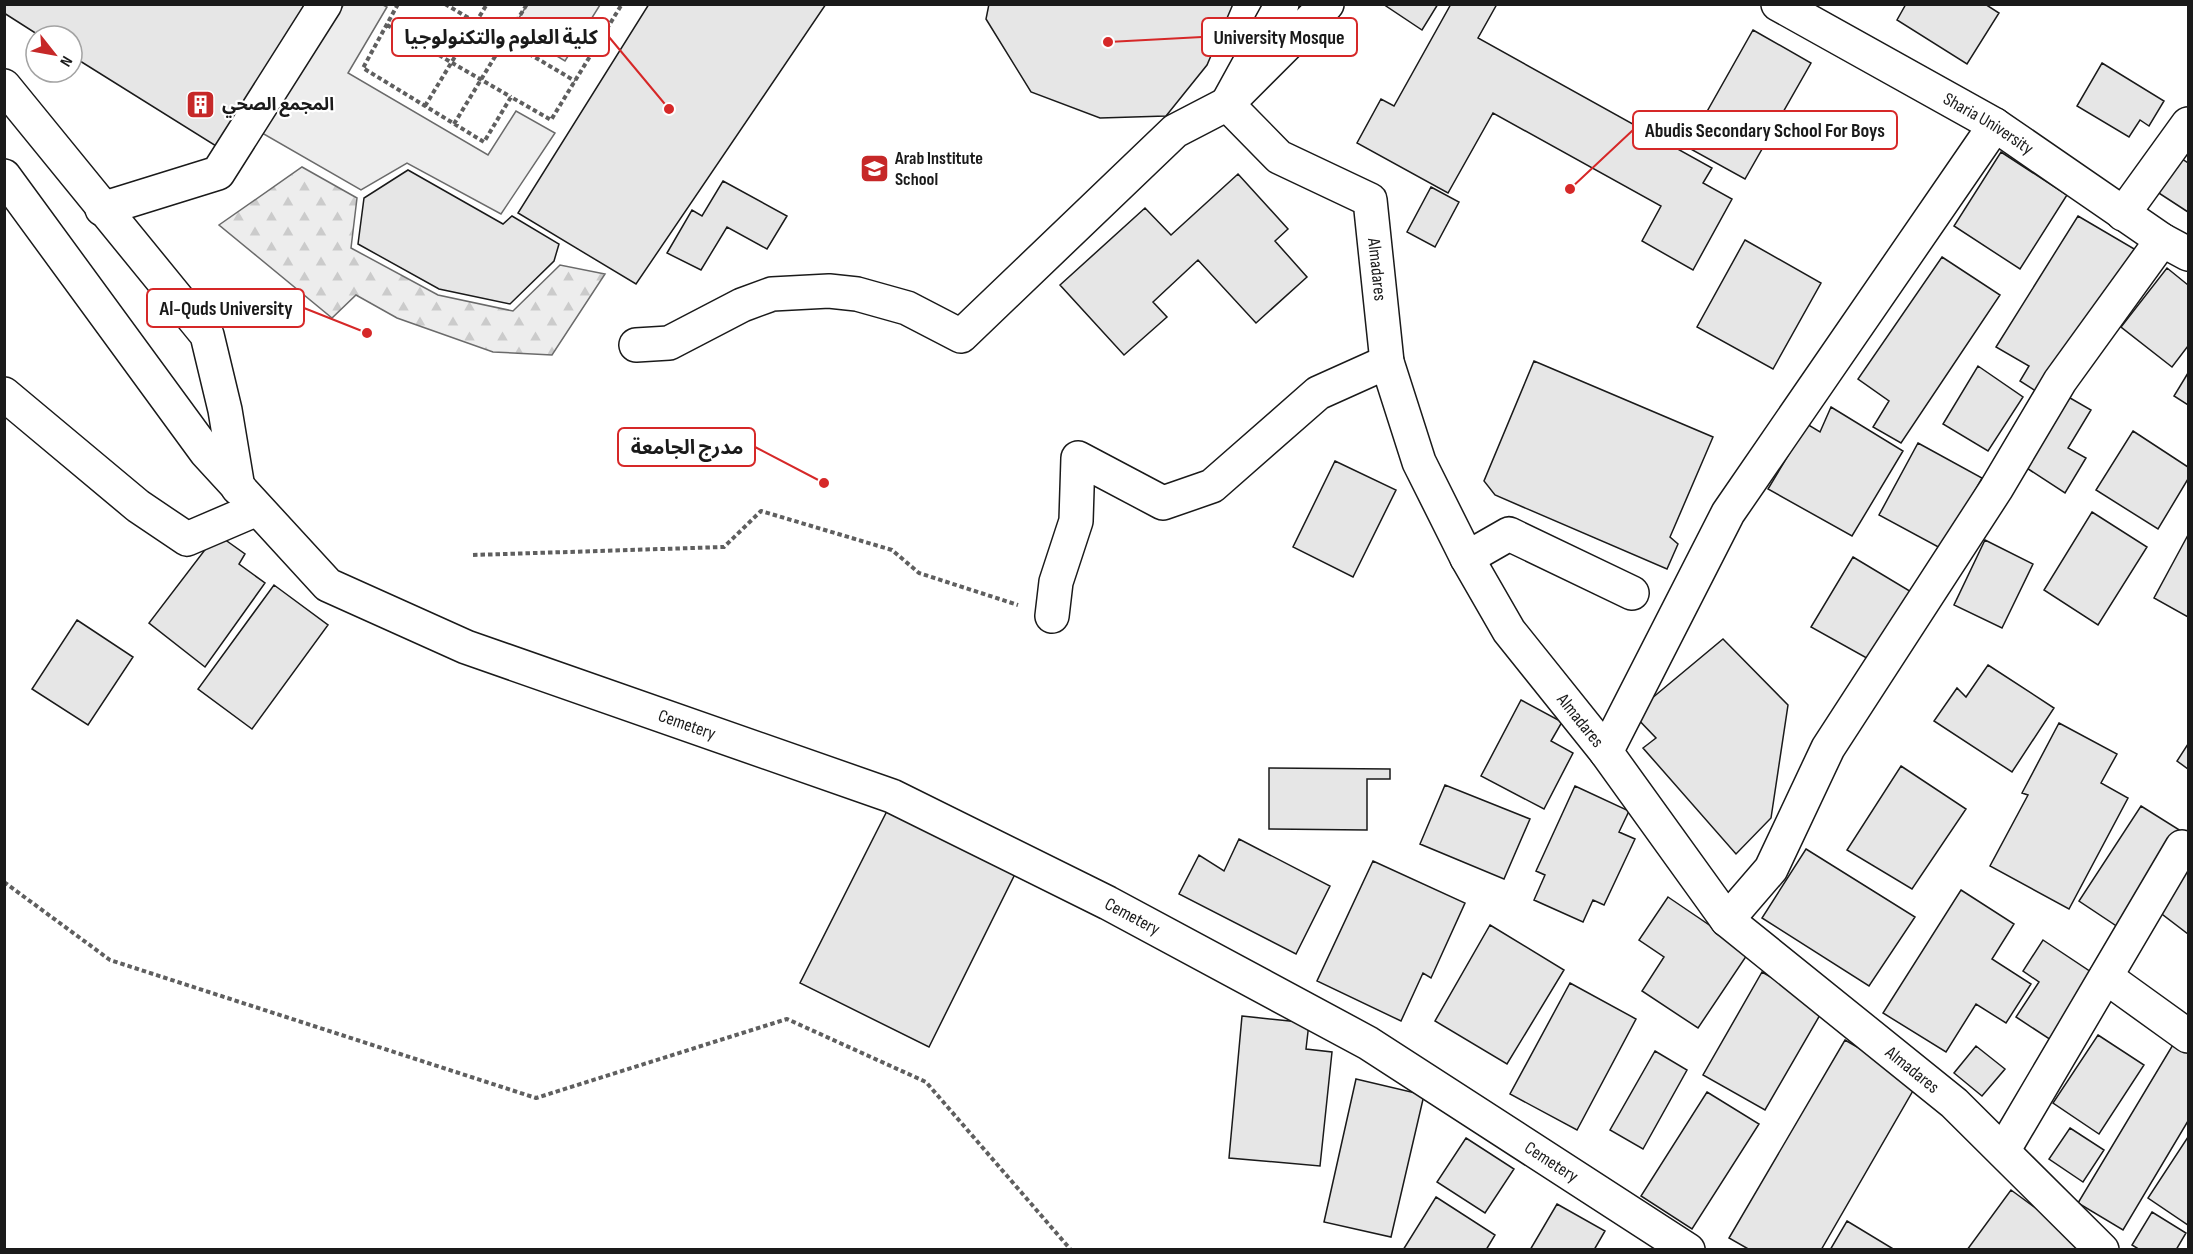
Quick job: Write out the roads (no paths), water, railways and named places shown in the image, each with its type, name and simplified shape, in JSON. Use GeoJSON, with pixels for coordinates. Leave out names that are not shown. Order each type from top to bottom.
{"type":"FeatureCollection","features":[{"type":"Feature","properties":{"kind":"street"},"geometry":{"type":"LineString","coordinates":[[102,209],[218,173],[326,4]]}},
{"type":"Feature","properties":{"kind":"street"},"geometry":{"type":"LineString","coordinates":[[1227,104],[1282,4]]}},
{"type":"Feature","properties":{"kind":"street"},"geometry":{"type":"LineString","coordinates":[[636,345],[669,343],[742,305],[772,294],[829,291],[857,294],[907,308],[961,336],[1175,130],[1227,104],[1327,4]]}},
{"type":"Feature","properties":{"kind":"street","name":"Sharia University"},"geometry":{"type":"LineString","coordinates":[[1778,4],[1995,125],[2123,214],[2175,247]]}},
{"type":"Feature","properties":{"kind":"street"},"geometry":{"type":"LineString","coordinates":[[4,86],[207,335],[247,499],[187,538],[138,506],[4,394]]}},
{"type":"Feature","properties":{"kind":"street","name":"Almadares"},"geometry":{"type":"LineString","coordinates":[[1227,104],[1279,157],[1370,200],[1387,362],[1419,462],[1467,558],[1509,631],[1606,752],[1727,920],[1954,1103],[2102,1250]]}},
{"type":"Feature","properties":{"kind":"street"},"geometry":{"type":"LineString","coordinates":[[2123,214],[2188,124]]}},
{"type":"Feature","properties":{"kind":"street"},"geometry":{"type":"LineString","coordinates":[[1606,752],[1728,513],[1995,125]]}},
{"type":"Feature","properties":{"kind":"street","name":"Cemetery"},"geometry":{"type":"LineString","coordinates":[[4,176],[206,452],[328,585],[466,647],[892,796],[1108,903],[1368,1043],[1688,1250]]}},
{"type":"Feature","properties":{"kind":"street"},"geometry":{"type":"LineString","coordinates":[[1727,920],[1771,869],[1828,748],[1996,489],[2060,381],[2175,247]]}},
{"type":"Feature","properties":{"kind":"street"},"geometry":{"type":"LineString","coordinates":[[1052,616],[1056,582],[1076,521],[1078,458],[1163,503],[1212,486],[1318,393],[1387,362]]}},
{"type":"Feature","properties":{"kind":"street"},"geometry":{"type":"LineString","coordinates":[[1467,558],[1509,534],[1632,593]]}},
{"type":"Feature","properties":{"kind":"street"},"geometry":{"type":"LineString","coordinates":[[2003,1151],[2182,847]]}},
{"type":"Feature","properties":{"kind":"street"},"geometry":{"type":"LineString","coordinates":[[2106,977],[2188,1036]]}},
{"type":"Feature","properties":{"kind":"place","name":"University Mosque"},"geometry":{"type":"Point","coordinates":[1108,42]}},
{"type":"Feature","properties":{"kind":"place","name":"المجمع الصحي"},"geometry":{"type":"Point","coordinates":[201,104]}},
{"type":"Feature","properties":{"kind":"place","name":"كلية العلوم والتكنولوجيا"},"geometry":{"type":"Point","coordinates":[669,109]}},
{"type":"Feature","properties":{"kind":"place","name":"Arab Institute School"},"geometry":{"type":"Point","coordinates":[874,168]}},
{"type":"Feature","properties":{"kind":"place","name":"Abudis Secondary School For Boys"},"geometry":{"type":"Point","coordinates":[1570,189]}},
{"type":"Feature","properties":{"kind":"place","name":"Al-Quds University"},"geometry":{"type":"Point","coordinates":[367,333]}},
{"type":"Feature","properties":{"kind":"place","name":"مدرج الجامعة"},"geometry":{"type":"Point","coordinates":[824,483]}}]}
